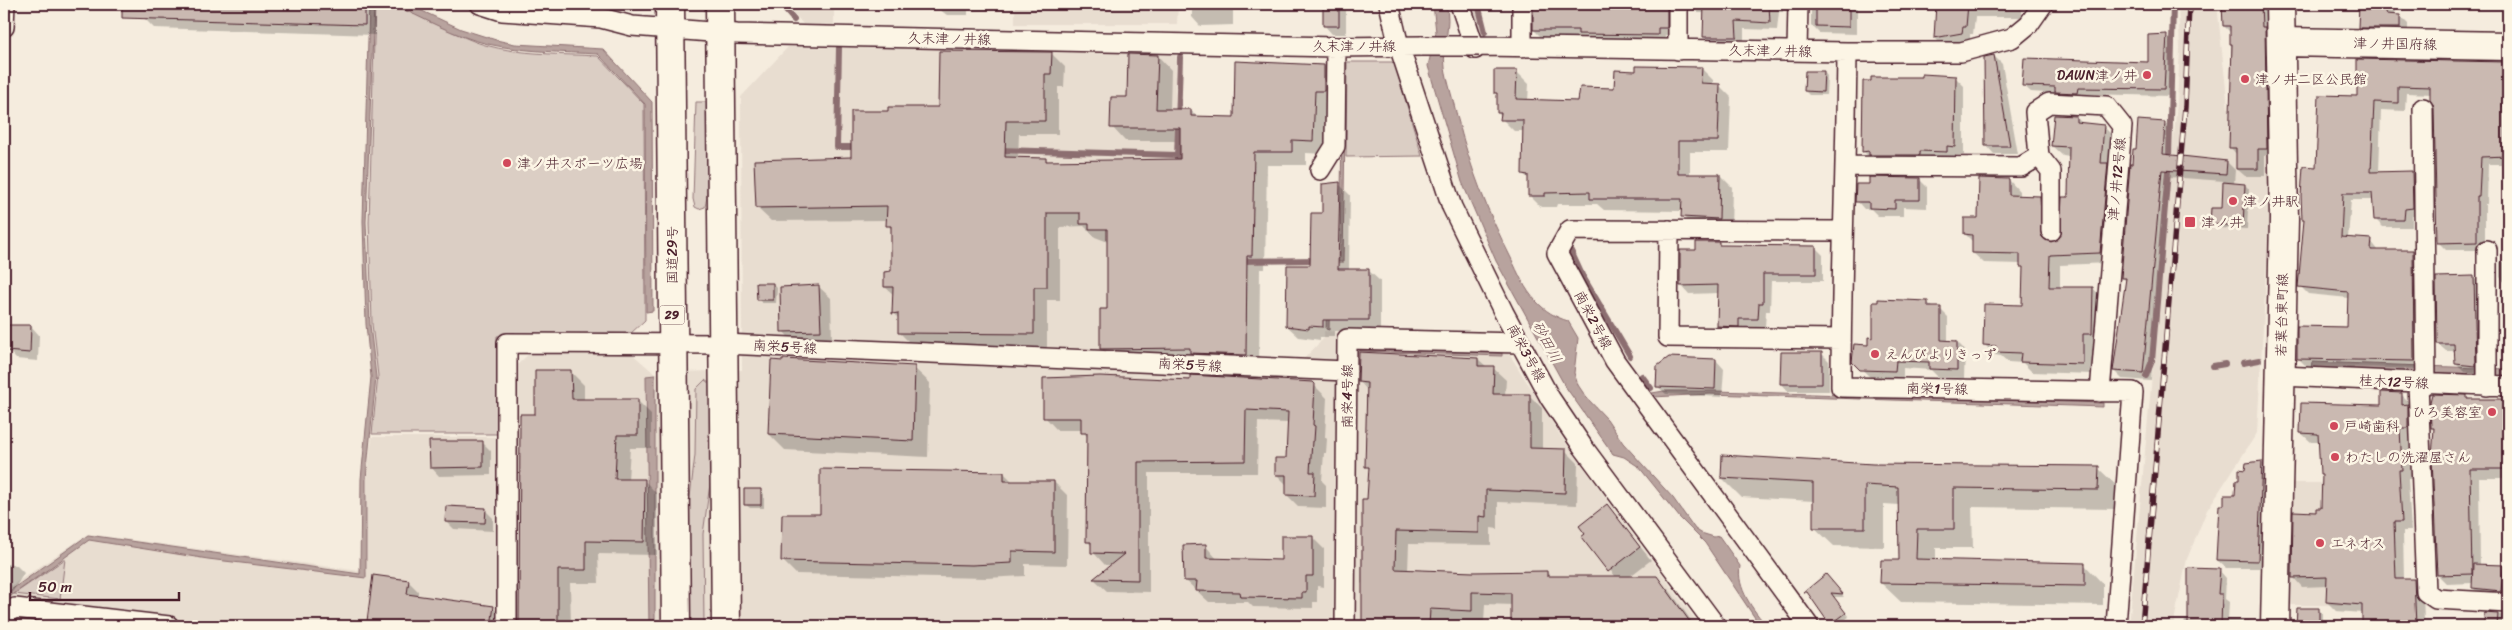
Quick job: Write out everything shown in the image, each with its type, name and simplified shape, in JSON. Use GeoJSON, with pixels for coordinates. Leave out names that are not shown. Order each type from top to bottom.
{"type":"FeatureCollection","features":[{"type":"Feature","properties":{"kind":"main road"},"geometry":{"type":"LineString","coordinates":[[720,4],[726,626]]}},
{"type":"Feature","properties":{"kind":"main road","name":"若葉台東町線"},"geometry":{"type":"LineString","coordinates":[[2275,626],[2284,219],[2280,4]]}},
{"type":"Feature","properties":{"kind":"main road","name":"国道29号"},"geometry":{"type":"LineString","coordinates":[[670,16],[676,626]]}},
{"type":"Feature","properties":{"kind":"main road","name":"津ノ井国府線"},"geometry":{"type":"LineString","coordinates":[[2282,42],[2508,46]]}},
{"type":"Feature","properties":{"kind":"street"},"geometry":{"type":"LineString","coordinates":[[4,27],[5,4]]}},
{"type":"Feature","properties":{"kind":"street","name":"久末津ノ井線"},"geometry":{"type":"LineString","coordinates":[[480,4],[502,11],[601,18],[632,26],[670,16],[721,32],[1336,47],[1422,46],[1847,52],[1961,52],[1980,48],[2012,38],[2029,24],[2043,4]]}},
{"type":"Feature","properties":{"kind":"street","name":"南栄3号線"},"geometry":{"type":"LineString","coordinates":[[1389,4],[1399,46],[1452,207],[1520,343],[1550,398],[1583,447],[1716,626]]}},
{"type":"Feature","properties":{"kind":"street"},"geometry":{"type":"LineString","coordinates":[[1460,4],[1477,47]]}},
{"type":"Feature","properties":{"kind":"street"},"geometry":{"type":"LineString","coordinates":[[1522,4],[1522,47]]}},
{"type":"Feature","properties":{"kind":"street"},"geometry":{"type":"LineString","coordinates":[[1678,4],[1678,50]]}},
{"type":"Feature","properties":{"kind":"street"},"geometry":{"type":"LineString","coordinates":[[1798,4],[1798,51]]}},
{"type":"Feature","properties":{"kind":"street"},"geometry":{"type":"LineString","coordinates":[[1320,170],[1335,146],[1336,47]]}},
{"type":"Feature","properties":{"kind":"street","name":"南栄1号線"},"geometry":{"type":"LineString","coordinates":[[1847,52],[1846,166],[1842,232],[1842,387],[2133,392],[2116,626]]}},
{"type":"Feature","properties":{"kind":"street","name":"津ノ井12号線"},"geometry":{"type":"LineString","coordinates":[[2039,156],[2034,112],[2049,103],[2106,106],[2122,126],[2100,392]]}},
{"type":"Feature","properties":{"kind":"street"},"geometry":{"type":"LineString","coordinates":[[2423,108],[2422,383],[2426,592],[2436,599],[2508,603]]}},
{"type":"Feature","properties":{"kind":"street"},"geometry":{"type":"LineString","coordinates":[[1846,166],[2020,167],[2039,156],[2051,171],[2051,231]]}},
{"type":"Feature","properties":{"kind":"street","name":"南栄2号線"},"geometry":{"type":"LineString","coordinates":[[1809,626],[1615,361],[1557,253],[1570,230],[1842,232]]}},
{"type":"Feature","properties":{"kind":"street"},"geometry":{"type":"LineString","coordinates":[[1669,230],[1668,337],[1842,339]]}},
{"type":"Feature","properties":{"kind":"street"},"geometry":{"type":"LineString","coordinates":[[2487,250],[2488,386]]}},
{"type":"Feature","properties":{"kind":"street","name":"南栄4号線"},"geometry":{"type":"LineString","coordinates":[[1345,626],[1347,339],[1520,343]]}},
{"type":"Feature","properties":{"kind":"street","name":"南栄5号線"},"geometry":{"type":"LineString","coordinates":[[507,626],[506,343],[724,344],[1347,371]]}},
{"type":"Feature","properties":{"kind":"street","name":"桂木12号線"},"geometry":{"type":"LineString","coordinates":[[2281,376],[2508,386]]}},
{"type":"Feature","properties":{"kind":"street"},"geometry":{"type":"LineString","coordinates":[[4,616],[15,608],[169,626]]}},
{"type":"Feature","properties":{"kind":"shaded area","name":"津ノ井スポーツ広場"},"geometry":{"type":"Polygon","coordinates":[[[375,4],[388,5],[415,14],[485,45],[541,54],[598,56],[644,104],[645,320],[629,335],[497,336],[498,434],[372,434],[378,376],[372,324],[369,222],[375,4]]]}},
{"type":"Feature","properties":{"kind":"shaded area"},"geometry":{"type":"Polygon","coordinates":[[[786,4],[834,4],[834,26],[803,24],[786,4]]]}},
{"type":"Feature","properties":{"kind":"shaded area"},"geometry":{"type":"Polygon","coordinates":[[[1015,4],[1178,4],[1177,24],[1015,24],[1015,4]]]}},
{"type":"Feature","properties":{"kind":"shaded area"},"geometry":{"type":"Polygon","coordinates":[[[1466,4],[1476,4],[1485,36],[1478,36],[1466,4]]]}},
{"type":"Feature","properties":{"kind":"shaded area"},"geometry":{"type":"Polygon","coordinates":[[[2178,4],[2217,4],[2228,108],[2270,109],[2269,222],[2257,433],[2207,510],[2187,559],[2173,626],[2129,626],[2177,103],[2180,49],[2178,4]]]}},
{"type":"Feature","properties":{"kind":"shaded area"},"geometry":{"type":"Polygon","coordinates":[[[788,47],[1176,51],[1170,357],[1299,364],[1324,338],[1324,331],[1496,337],[1508,352],[1560,435],[1700,626],[4,626],[4,598],[8,588],[88,534],[367,572],[367,479],[372,437],[516,437],[515,367],[531,352],[630,352],[654,373],[742,370],[741,97],[788,47]]]}},
{"type":"Feature","properties":{"kind":"shaded area"},"geometry":{"type":"Polygon","coordinates":[[[1347,62],[1392,62],[1395,65],[1422,156],[1346,157],[1347,62]]]}},
{"type":"Feature","properties":{"kind":"shaded area"},"geometry":{"type":"Polygon","coordinates":[[[696,102],[709,102],[707,197],[705,207],[699,209],[695,207],[693,199],[696,102]]]}},
{"type":"Feature","properties":{"kind":"shaded area"},"geometry":{"type":"Polygon","coordinates":[[[705,380],[710,384],[712,446],[710,484],[703,534],[704,626],[689,626],[686,531],[695,455],[696,389],[705,380]]]}},
{"type":"Feature","properties":{"kind":"shaded area","name":"エネオス"},"geometry":{"type":"Polygon","coordinates":[[[2292,483],[2351,483],[2351,605],[2290,605],[2292,483]]]}},
{"type":"Feature","properties":{"kind":"shaded area"},"geometry":{"type":"Polygon","coordinates":[[[65,559],[60,599],[14,594],[65,559]]]}},
{"type":"Feature","properties":{"kind":"water"},"geometry":{"type":"Polygon","coordinates":[[[369,4],[374,4],[366,222],[370,325],[376,377],[366,479],[366,578],[208,559],[89,540],[4,601],[4,595],[88,535],[360,574],[361,479],[371,377],[366,324],[363,221],[369,4]]]}},
{"type":"Feature","properties":{"kind":"water"},"geometry":{"type":"Polygon","coordinates":[[[392,4],[407,4],[461,29],[496,40],[515,44],[603,49],[652,102],[653,311],[646,312],[645,104],[598,54],[529,50],[475,41],[451,32],[392,4]]]}},
{"type":"Feature","properties":{"kind":"water","name":"砂田川"},"geometry":{"type":"Polygon","coordinates":[[[1433,4],[1446,4],[1448,12],[1445,68],[1473,171],[1502,240],[1522,281],[1528,292],[1543,308],[1555,316],[1568,321],[1578,338],[1574,373],[1578,385],[1586,397],[1607,419],[1623,443],[1673,498],[1695,529],[1714,537],[1719,536],[1740,566],[1739,574],[1747,598],[1767,626],[1759,624],[1705,543],[1680,518],[1639,467],[1624,457],[1613,454],[1565,386],[1496,261],[1462,182],[1428,66],[1436,32],[1433,4]]]}},
{"type":"Feature","properties":{"kind":"water"},"geometry":{"type":"Polygon","coordinates":[[[1343,62],[1346,62],[1343,262],[1330,262],[1329,330],[1326,329],[1327,259],[1340,258],[1343,62]]]}},
{"type":"Feature","properties":{"kind":"water"},"geometry":{"type":"Polygon","coordinates":[[[1360,348],[1502,353],[1502,356],[1360,351],[1360,348]]]}},
{"type":"Feature","properties":{"kind":"water"},"geometry":{"type":"Polygon","coordinates":[[[2312,362],[2508,369],[2508,376],[2311,368],[2312,362]]]}},
{"type":"Feature","properties":{"kind":"water"},"geometry":{"type":"Polygon","coordinates":[[[655,375],[655,626],[649,626],[646,376],[655,375]]]}},
{"type":"Feature","properties":{"kind":"water"},"geometry":{"type":"Polygon","coordinates":[[[1664,391],[2103,403],[2103,407],[1710,394],[1653,397],[1652,393],[1664,391]]]}},
{"type":"Feature","properties":{"kind":"building"},"geometry":{"type":"Polygon","coordinates":[[[122,4],[365,4],[365,25],[122,18],[122,4]]]}},
{"type":"Feature","properties":{"kind":"building"},"geometry":{"type":"Polygon","coordinates":[[[1323,4],[1339,4],[1339,26],[1323,26],[1323,4]]]}},
{"type":"Feature","properties":{"kind":"building"},"geometry":{"type":"Polygon","coordinates":[[[1533,4],[1663,4],[1667,6],[1667,28],[1658,28],[1658,35],[1578,34],[1578,30],[1533,30],[1533,4]]]}},
{"type":"Feature","properties":{"kind":"building"},"geometry":{"type":"Polygon","coordinates":[[[1704,4],[1769,4],[1770,23],[1736,21],[1737,37],[1703,37],[1704,4]]]}},
{"type":"Feature","properties":{"kind":"building"},"geometry":{"type":"Polygon","coordinates":[[[1816,4],[1849,4],[1849,27],[1816,26],[1816,4]]]}},
{"type":"Feature","properties":{"kind":"building"},"geometry":{"type":"Polygon","coordinates":[[[1936,4],[1968,4],[1966,27],[1963,27],[1962,33],[1934,38],[1936,4]]]}},
{"type":"Feature","properties":{"kind":"building"},"geometry":{"type":"Polygon","coordinates":[[[2222,4],[2261,4],[2262,27],[2265,27],[2267,149],[2258,149],[2258,169],[2236,169],[2236,148],[2229,148],[2232,44],[2230,44],[2230,26],[2223,26],[2222,4]]]}},
{"type":"Feature","properties":{"kind":"building"},"geometry":{"type":"Polygon","coordinates":[[[2359,4],[2387,4],[2386,14],[2400,15],[2400,28],[2358,28],[2359,4]]]}},
{"type":"Feature","properties":{"kind":"building"},"geometry":{"type":"Polygon","coordinates":[[[2167,34],[2164,89],[2078,88],[2077,93],[2055,92],[2055,87],[2022,86],[2024,58],[2148,62],[2148,35],[2167,34]]]}},
{"type":"Feature","properties":{"kind":"building"},"geometry":{"type":"Polygon","coordinates":[[[939,51],[1052,52],[1051,74],[1045,74],[1045,121],[1006,121],[1005,157],[1046,158],[1046,161],[1180,159],[1180,128],[1110,128],[1111,97],[1127,97],[1128,54],[1158,55],[1156,109],[1191,109],[1191,116],[1234,117],[1235,61],[1324,65],[1324,91],[1315,91],[1313,141],[1292,140],[1292,152],[1254,152],[1252,256],[1247,256],[1246,355],[1190,353],[1190,348],[1100,349],[1100,309],[1107,309],[1107,229],[1089,229],[1089,224],[1080,224],[1080,213],[1047,213],[1047,287],[1034,287],[1034,334],[898,333],[898,313],[892,314],[893,287],[884,287],[884,272],[891,271],[891,226],[886,226],[887,206],[756,208],[754,160],[851,157],[851,111],[888,111],[888,107],[938,107],[939,51]]]}},
{"type":"Feature","properties":{"kind":"building"},"geometry":{"type":"Polygon","coordinates":[[[1994,55],[2010,146],[1985,146],[1984,57],[1994,55]]]}},
{"type":"Feature","properties":{"kind":"building"},"geometry":{"type":"Polygon","coordinates":[[[2357,59],[2506,62],[2503,107],[2508,107],[2508,156],[2481,157],[2479,196],[2477,196],[2477,242],[2437,243],[2434,108],[2430,100],[2430,87],[2398,86],[2398,103],[2374,102],[2371,172],[2412,171],[2413,208],[2405,209],[2404,220],[2374,220],[2372,193],[2343,193],[2341,237],[2372,239],[2371,250],[2413,250],[2414,361],[2297,359],[2297,326],[2347,327],[2348,292],[2298,287],[2304,220],[2302,220],[2301,196],[2303,166],[2316,167],[2319,95],[2357,96],[2357,59]]]}},
{"type":"Feature","properties":{"kind":"building"},"geometry":{"type":"Polygon","coordinates":[[[1636,66],[1702,67],[1701,83],[1720,84],[1718,141],[1678,141],[1678,174],[1720,174],[1719,219],[1681,217],[1682,199],[1590,199],[1590,192],[1545,193],[1545,196],[1528,196],[1528,175],[1522,174],[1523,120],[1500,120],[1501,113],[1497,113],[1497,93],[1494,93],[1494,70],[1517,70],[1516,99],[1578,101],[1580,87],[1614,88],[1615,70],[1636,71],[1636,66]]]}},
{"type":"Feature","properties":{"kind":"building"},"geometry":{"type":"Polygon","coordinates":[[[1805,71],[1824,71],[1823,92],[1804,91],[1805,71]]]}},
{"type":"Feature","properties":{"kind":"building"},"geometry":{"type":"Polygon","coordinates":[[[1922,74],[1956,76],[1955,147],[1947,146],[1947,152],[1920,151],[1920,155],[1869,155],[1869,151],[1862,152],[1863,81],[1871,81],[1871,77],[1922,77],[1922,74]]]}},
{"type":"Feature","properties":{"kind":"building"},"geometry":{"type":"Polygon","coordinates":[[[2054,115],[2076,116],[2076,122],[2104,125],[2101,163],[2108,163],[2100,253],[2050,255],[2049,287],[2093,287],[2092,334],[2083,334],[2083,364],[2020,362],[2021,353],[1996,352],[1996,346],[1983,345],[1984,304],[2022,305],[2023,267],[2020,267],[2020,254],[1972,253],[1972,235],[1964,234],[1964,218],[1978,218],[1979,178],[2009,179],[2009,195],[2040,196],[2042,237],[2051,242],[2060,237],[2062,197],[2068,197],[2069,147],[2051,146],[2054,115]]]}},
{"type":"Feature","properties":{"kind":"building"},"geometry":{"type":"Polygon","coordinates":[[[2138,120],[2165,122],[2163,154],[2227,161],[2226,174],[2162,170],[2143,373],[2113,371],[2126,278],[2121,278],[2130,164],[2132,164],[2133,149],[2136,149],[2138,120]]]}},
{"type":"Feature","properties":{"kind":"building"},"geometry":{"type":"Polygon","coordinates":[[[1869,177],[1920,178],[1920,200],[1895,200],[1895,209],[1869,208],[1869,202],[1855,202],[1856,184],[1869,184],[1869,177]]]}},
{"type":"Feature","properties":{"kind":"building"},"geometry":{"type":"Polygon","coordinates":[[[1340,182],[1338,269],[1369,269],[1369,320],[1323,320],[1323,327],[1309,326],[1309,329],[1286,326],[1287,265],[1310,265],[1311,213],[1322,213],[1322,184],[1340,182]]]}},
{"type":"Feature","properties":{"kind":"building","name":"津ノ井駅"},"geometry":{"type":"Polygon","coordinates":[[[2223,182],[2245,184],[2243,226],[2210,224],[2211,208],[2222,208],[2223,182]]]}},
{"type":"Feature","properties":{"kind":"building"},"geometry":{"type":"Polygon","coordinates":[[[1696,242],[1719,242],[1719,245],[1816,246],[1816,274],[1763,274],[1763,303],[1759,303],[1758,319],[1739,319],[1739,327],[1717,326],[1718,285],[1680,286],[1680,250],[1696,250],[1696,242]]]}},
{"type":"Feature","properties":{"kind":"building"},"geometry":{"type":"Polygon","coordinates":[[[2474,276],[2476,366],[2455,364],[2454,344],[2437,344],[2436,277],[2474,276]]]}},
{"type":"Feature","properties":{"kind":"building"},"geometry":{"type":"Polygon","coordinates":[[[756,283],[773,283],[773,300],[757,300],[756,283]]]}},
{"type":"Feature","properties":{"kind":"building"},"geometry":{"type":"Polygon","coordinates":[[[819,285],[821,331],[781,332],[780,287],[819,285]]]}},
{"type":"Feature","properties":{"kind":"building"},"geometry":{"type":"Polygon","coordinates":[[[1878,299],[1928,301],[1928,307],[1941,307],[1941,340],[1957,341],[1957,370],[1929,369],[1929,362],[1896,361],[1895,371],[1860,370],[1852,362],[1854,344],[1868,345],[1868,337],[1873,338],[1873,302],[1878,302],[1878,299]]]}},
{"type":"Feature","properties":{"kind":"building"},"geometry":{"type":"Polygon","coordinates":[[[7,325],[31,325],[30,353],[6,351],[7,325]]]}},
{"type":"Feature","properties":{"kind":"building"},"geometry":{"type":"Polygon","coordinates":[[[1359,352],[1478,358],[1478,366],[1494,366],[1493,394],[1530,394],[1530,448],[1566,449],[1565,493],[1486,490],[1486,517],[1479,516],[1479,533],[1396,531],[1395,569],[1473,572],[1547,571],[1547,576],[1657,576],[1693,626],[1511,626],[1511,593],[1472,592],[1472,611],[1430,609],[1429,626],[1362,626],[1362,499],[1367,499],[1369,467],[1365,467],[1367,383],[1358,382],[1359,352]]]}},
{"type":"Feature","properties":{"kind":"building"},"geometry":{"type":"Polygon","coordinates":[[[1781,352],[1822,352],[1822,384],[1780,384],[1781,352]]]}},
{"type":"Feature","properties":{"kind":"building"},"geometry":{"type":"Polygon","coordinates":[[[1669,357],[1716,359],[1715,389],[1656,387],[1657,366],[1669,357]]]}},
{"type":"Feature","properties":{"kind":"building"},"geometry":{"type":"Polygon","coordinates":[[[783,359],[915,366],[913,441],[768,434],[771,360],[783,361],[783,359]]]}},
{"type":"Feature","properties":{"kind":"building"},"geometry":{"type":"Polygon","coordinates":[[[535,370],[571,370],[572,399],[638,399],[638,435],[617,435],[615,479],[645,479],[644,542],[586,541],[586,570],[558,570],[558,626],[519,626],[520,414],[535,414],[535,370]]]}},
{"type":"Feature","properties":{"kind":"building"},"geometry":{"type":"Polygon","coordinates":[[[1190,375],[1313,382],[1315,384],[1313,425],[1315,426],[1310,472],[1315,472],[1314,496],[1286,495],[1286,475],[1275,475],[1275,458],[1286,458],[1288,412],[1246,410],[1245,461],[1138,462],[1138,580],[1093,579],[1124,554],[1091,553],[1091,542],[1086,542],[1087,433],[1081,433],[1081,418],[1043,418],[1043,378],[1100,376],[1190,380],[1190,375]]]}},
{"type":"Feature","properties":{"kind":"building"},"geometry":{"type":"Polygon","coordinates":[[[2381,392],[2402,393],[2402,405],[2408,404],[2408,428],[2400,428],[2402,470],[2399,470],[2402,522],[2394,522],[2396,579],[2414,579],[2416,626],[2362,626],[2362,605],[2326,602],[2327,577],[2292,578],[2293,511],[2316,512],[2316,508],[2321,508],[2322,474],[2320,474],[2318,434],[2300,433],[2301,403],[2381,405],[2381,392]]]}},
{"type":"Feature","properties":{"kind":"building"},"geometry":{"type":"Polygon","coordinates":[[[2432,394],[2467,395],[2467,399],[2508,399],[2508,469],[2470,469],[2472,574],[2437,575],[2432,458],[2434,428],[2431,428],[2430,402],[2432,394]]]}},
{"type":"Feature","properties":{"kind":"building"},"geometry":{"type":"Polygon","coordinates":[[[429,441],[483,441],[483,467],[430,468],[429,441]]]}},
{"type":"Feature","properties":{"kind":"building"},"geometry":{"type":"Polygon","coordinates":[[[1722,455],[1873,464],[2099,466],[2098,490],[1954,488],[1954,529],[1917,529],[1916,559],[2085,563],[2085,586],[1880,583],[1881,560],[1899,560],[1898,487],[1865,485],[1865,528],[1813,528],[1813,483],[1721,478],[1722,455]]]}},
{"type":"Feature","properties":{"kind":"building"},"geometry":{"type":"Polygon","coordinates":[[[2262,461],[2258,561],[2216,560],[2219,505],[2224,505],[2224,495],[2235,495],[2236,480],[2239,480],[2239,469],[2245,470],[2246,463],[2262,461]]]}},
{"type":"Feature","properties":{"kind":"building"},"geometry":{"type":"Polygon","coordinates":[[[820,469],[1004,472],[1004,481],[1054,481],[1054,552],[1012,551],[1012,563],[972,565],[781,561],[782,514],[820,514],[820,469]]]}},
{"type":"Feature","properties":{"kind":"building"},"geometry":{"type":"Polygon","coordinates":[[[744,489],[761,489],[761,505],[744,505],[744,489]]]}},
{"type":"Feature","properties":{"kind":"building"},"geometry":{"type":"Polygon","coordinates":[[[1607,504],[1640,547],[1608,572],[1581,537],[1585,534],[1579,526],[1607,504]]]}},
{"type":"Feature","properties":{"kind":"building"},"geometry":{"type":"Polygon","coordinates":[[[446,506],[486,508],[485,523],[445,522],[446,506]]]}},
{"type":"Feature","properties":{"kind":"building"},"geometry":{"type":"Polygon","coordinates":[[[1281,536],[1313,536],[1313,576],[1306,576],[1306,592],[1302,592],[1302,598],[1241,597],[1240,592],[1196,591],[1197,581],[1184,581],[1183,545],[1206,544],[1206,558],[1281,560],[1281,536]]]}},
{"type":"Feature","properties":{"kind":"building"},"geometry":{"type":"Polygon","coordinates":[[[2473,564],[2504,565],[2501,591],[2472,588],[2473,564]]]}},
{"type":"Feature","properties":{"kind":"building"},"geometry":{"type":"Polygon","coordinates":[[[2188,568],[2220,569],[2218,594],[2222,594],[2221,626],[2188,626],[2188,568]]]}},
{"type":"Feature","properties":{"kind":"building"},"geometry":{"type":"Polygon","coordinates":[[[1826,574],[1843,594],[1831,593],[1846,613],[1830,625],[1807,592],[1804,592],[1826,574]]]}},
{"type":"Feature","properties":{"kind":"building"},"geometry":{"type":"Polygon","coordinates":[[[373,575],[409,580],[407,594],[494,606],[491,626],[407,626],[367,621],[373,575]]]}},
{"type":"Feature","properties":{"kind":"building"},"geometry":{"type":"Polygon","coordinates":[[[2297,608],[2319,608],[2319,626],[2296,626],[2297,608]]]}},
{"type":"Feature","properties":{"kind":"building"},"geometry":{"type":"Polygon","coordinates":[[[2484,613],[2498,614],[2497,626],[2483,626],[2484,613]]]}},
{"type":"Feature","properties":{"kind":"waterway"},"geometry":{"type":"LineString","coordinates":[[780,4],[794,20]]}},
{"type":"Feature","properties":{"kind":"waterway"},"geometry":{"type":"LineString","coordinates":[[1478,4],[1485,32]]}},
{"type":"Feature","properties":{"kind":"waterway"},"geometry":{"type":"LineString","coordinates":[[2146,376],[2152,361],[2169,159],[2173,4]]}},
{"type":"Feature","properties":{"kind":"waterway"},"geometry":{"type":"LineString","coordinates":[[839,48],[837,147],[858,147]]}},
{"type":"Feature","properties":{"kind":"waterway"},"geometry":{"type":"LineString","coordinates":[[1177,158],[1180,57]]}},
{"type":"Feature","properties":{"kind":"waterway"},"geometry":{"type":"LineString","coordinates":[[998,150],[1177,155]]}},
{"type":"Feature","properties":{"kind":"waterway"},"geometry":{"type":"LineString","coordinates":[[1571,251],[1582,275],[1630,356]]}},
{"type":"Feature","properties":{"kind":"waterway"},"geometry":{"type":"LineString","coordinates":[[1239,261],[1317,260]]}},
{"type":"Feature","properties":{"kind":"waterway"},"geometry":{"type":"LineString","coordinates":[[2243,363],[2259,360]]}},
{"type":"Feature","properties":{"kind":"waterway"},"geometry":{"type":"LineString","coordinates":[[2213,366],[2225,364]]}},
{"type":"Feature","properties":{"kind":"waterway"},"geometry":{"type":"LineString","coordinates":[[1642,376],[1651,388]]}},
{"type":"Feature","properties":{"kind":"railway"},"geometry":{"type":"LineString","coordinates":[[2142,626],[2185,107],[2189,4]]}},
{"type":"Feature","properties":{"kind":"place","name":"DAWN津ノ井"},"geometry":{"type":"Point","coordinates":[2147,75]}},
{"type":"Feature","properties":{"kind":"place","name":"津ノ井二区公民館"},"geometry":{"type":"Point","coordinates":[2245,79]}},
{"type":"Feature","properties":{"kind":"place","name":"津ノ井スポーツ広場"},"geometry":{"type":"Point","coordinates":[507,163]}},
{"type":"Feature","properties":{"kind":"place","name":"津ノ井駅"},"geometry":{"type":"Point","coordinates":[2233,201]}},
{"type":"Feature","properties":{"kind":"place","name":"津ノ井"},"geometry":{"type":"Point","coordinates":[2190,222]}},
{"type":"Feature","properties":{"kind":"place","name":"えんびよりきっず"},"geometry":{"type":"Point","coordinates":[1875,354]}},
{"type":"Feature","properties":{"kind":"place","name":"ひろ美容室"},"geometry":{"type":"Point","coordinates":[2492,412]}},
{"type":"Feature","properties":{"kind":"place","name":"戸崎歯科"},"geometry":{"type":"Point","coordinates":[2334,426]}},
{"type":"Feature","properties":{"kind":"place","name":"わたしの洗濯屋さん"},"geometry":{"type":"Point","coordinates":[2335,457]}},
{"type":"Feature","properties":{"kind":"place","name":"エネオス"},"geometry":{"type":"Point","coordinates":[2320,543]}}]}
